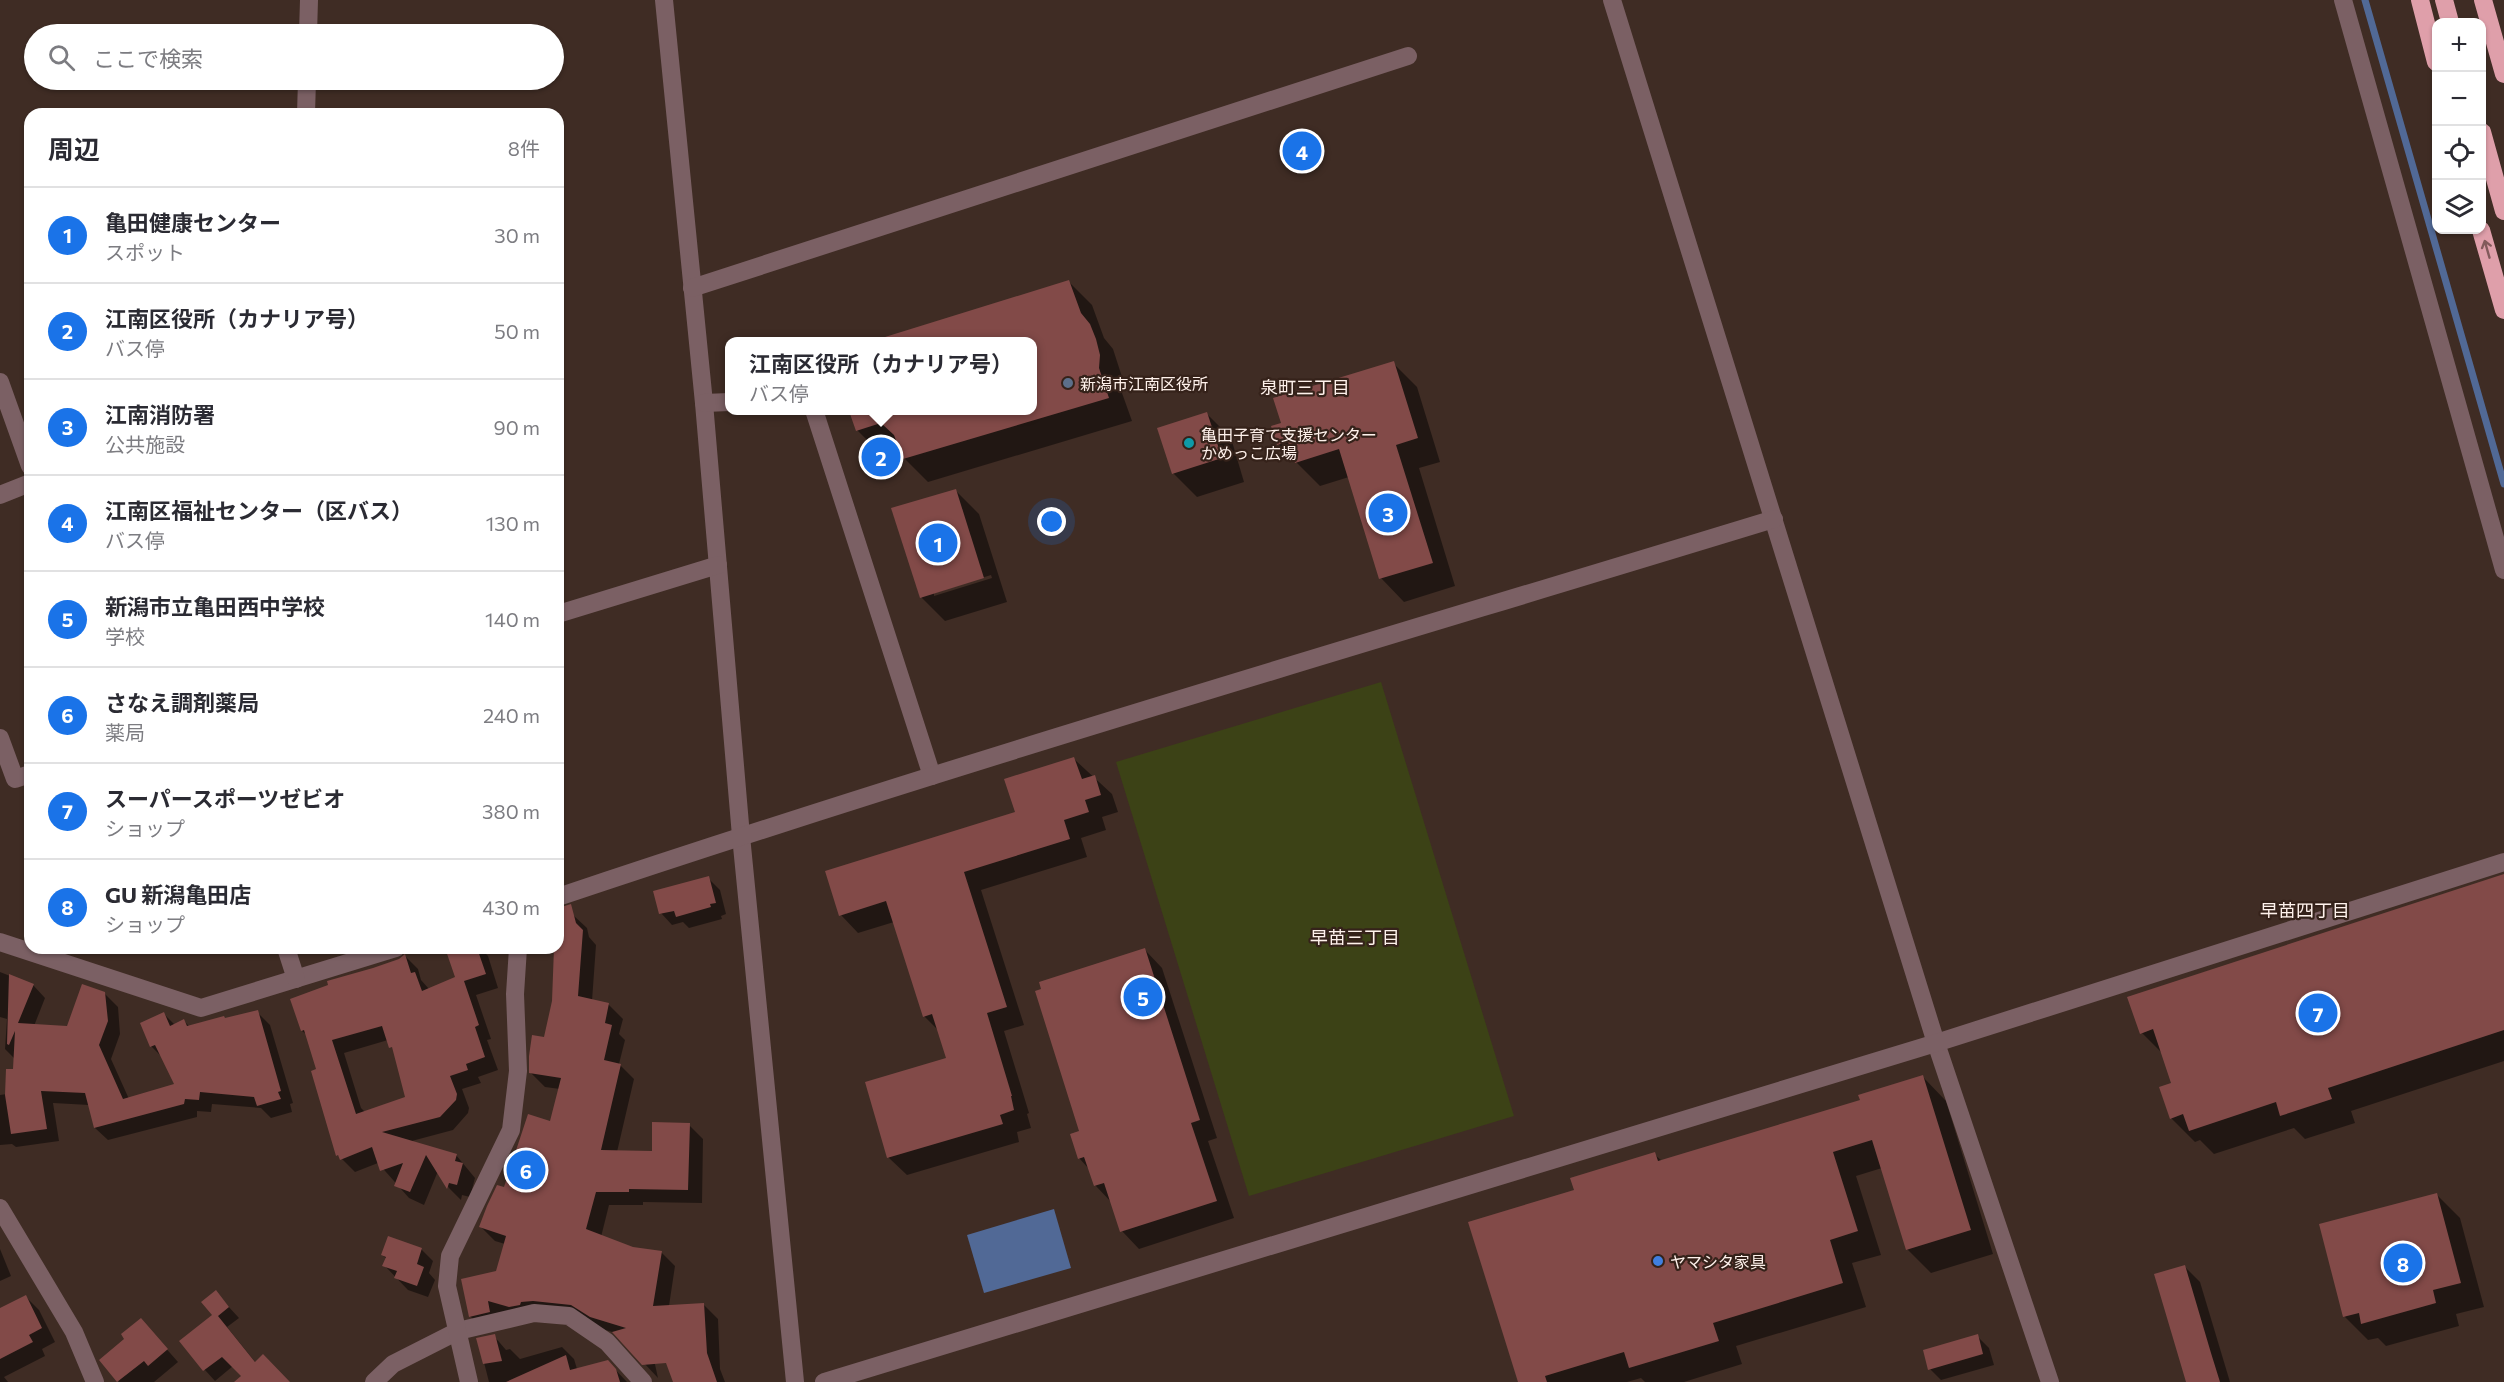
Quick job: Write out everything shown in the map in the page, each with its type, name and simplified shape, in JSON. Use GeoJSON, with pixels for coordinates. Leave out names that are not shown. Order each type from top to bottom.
{"type":"FeatureCollection","features":[{"type":"Feature","properties":{"kind":"highway"},"geometry":{"type":"LineString","coordinates":[[2420,0],[2432,46]]}},
{"type":"Feature","properties":{"kind":"highway"},"geometry":{"type":"LineString","coordinates":[[2444,0],[2449,18]]}},
{"type":"Feature","properties":{"kind":"highway"},"geometry":{"type":"LineString","coordinates":[[2483,0],[2504,74]]}},
{"type":"Feature","properties":{"kind":"highway"},"geometry":{"type":"LineString","coordinates":[[2486,149],[2504,211]]}},
{"type":"Feature","properties":{"kind":"highway"},"geometry":{"type":"LineString","coordinates":[[2482,234],[2504,310]]}},
{"type":"Feature","properties":{"kind":"street"},"geometry":{"type":"LineString","coordinates":[[308,24],[309,0]]}},
{"type":"Feature","properties":{"kind":"street"},"geometry":{"type":"LineString","coordinates":[[664,0],[704,403],[741,836],[795,1382]]}},
{"type":"Feature","properties":{"kind":"street"},"geometry":{"type":"LineString","coordinates":[[1612,0],[1936,1043],[2050,1382]]}},
{"type":"Feature","properties":{"kind":"street"},"geometry":{"type":"LineString","coordinates":[[2343,0],[2504,570]]}},
{"type":"Feature","properties":{"kind":"street"},"geometry":{"type":"LineString","coordinates":[[692,288],[1408,56]]}},
{"type":"Feature","properties":{"kind":"street"},"geometry":{"type":"LineString","coordinates":[[306,108],[307,90]]}},
{"type":"Feature","properties":{"kind":"street"},"geometry":{"type":"LineString","coordinates":[[0,382],[24,449]]}},
{"type":"Feature","properties":{"kind":"street"},"geometry":{"type":"LineString","coordinates":[[704,403],[725,402]]}},
{"type":"Feature","properties":{"kind":"street"},"geometry":{"type":"LineString","coordinates":[[815,415],[932,776]]}},
{"type":"Feature","properties":{"kind":"street"},"geometry":{"type":"LineString","coordinates":[[0,495],[24,485]]}},
{"type":"Feature","properties":{"kind":"street"},"geometry":{"type":"LineString","coordinates":[[564,895],[932,776],[1774,519]]}},
{"type":"Feature","properties":{"kind":"street"},"geometry":{"type":"LineString","coordinates":[[564,612],[718,565]]}},
{"type":"Feature","properties":{"kind":"street"},"geometry":{"type":"LineString","coordinates":[[0,738],[15,779],[24,776]]}},
{"type":"Feature","properties":{"kind":"street"},"geometry":{"type":"LineString","coordinates":[[824,1382],[1936,1043],[2504,862]]}},
{"type":"Feature","properties":{"kind":"street"},"geometry":{"type":"LineString","coordinates":[[0,942],[24,950]]}},
{"type":"Feature","properties":{"kind":"street"},"geometry":{"type":"LineString","coordinates":[[37,954],[201,1008],[377,954]]}},
{"type":"Feature","properties":{"kind":"street"},"geometry":{"type":"LineString","coordinates":[[288,954],[296,979]]}},
{"type":"Feature","properties":{"kind":"street"},"geometry":{"type":"LineString","coordinates":[[470,1382],[447,1286],[450,1256],[511,1131],[518,1071],[515,994],[518,954]]}},
{"type":"Feature","properties":{"kind":"street"},"geometry":{"type":"LineString","coordinates":[[0,1208],[74,1332],[95,1382]]}},
{"type":"Feature","properties":{"kind":"street"},"geometry":{"type":"LineString","coordinates":[[374,1382],[393,1364],[458,1331],[534,1313],[569,1316],[607,1342],[643,1382]]}},
{"type":"Feature","properties":{"kind":"green space"},"geometry":{"type":"Polygon","coordinates":[[[1381,682],[1514,1116],[1249,1196],[1116,762],[1381,682]]]}},
{"type":"Feature","properties":{"kind":"water"},"geometry":{"type":"Polygon","coordinates":[[[1054,1209],[1071,1268],[984,1293],[967,1235],[1054,1209]]]}},
{"type":"Feature","properties":{"kind":"building","name":"新潟市江南区役所"},"geometry":{"type":"Polygon","coordinates":[[[1069,280],[1081,313],[1090,324],[1096,339],[1100,355],[1099,368],[1109,398],[903,459],[894,435],[881,423],[856,431],[850,415],[1037,415],[1037,337],[885,337],[1069,280]]]}},
{"type":"Feature","properties":{"kind":"building"},"geometry":{"type":"Polygon","coordinates":[[[1394,361],[1418,438],[1396,445],[1433,563],[1379,579],[1339,449],[1295,463],[1288,442],[1277,445],[1271,426],[1281,423],[1273,398],[1394,361]]]}},
{"type":"Feature","properties":{"kind":"building","name":"亀田子育て支援センター かめっこ広場"},"geometry":{"type":"Polygon","coordinates":[[[1207,412],[1222,458],[1172,474],[1157,428],[1207,412]]]}},
{"type":"Feature","properties":{"kind":"building"},"geometry":{"type":"Polygon","coordinates":[[[956,489],[984,578],[920,598],[891,508],[956,489]]]}},
{"type":"Feature","properties":{"kind":"building"},"geometry":{"type":"Polygon","coordinates":[[[1074,757],[1082,779],[1095,775],[1101,795],[1085,800],[1089,812],[1064,820],[1070,839],[964,872],[1007,1007],[987,1013],[1012,1096],[1014,1110],[1000,1115],[1003,1124],[887,1158],[865,1082],[946,1058],[932,1014],[923,1017],[886,901],[839,916],[825,871],[1015,812],[1004,779],[1074,757]]]}},
{"type":"Feature","properties":{"kind":"building"},"geometry":{"type":"Polygon","coordinates":[[[2504,874],[2504,1030],[2328,1088],[2332,1099],[2280,1116],[2276,1102],[2189,1131],[2183,1114],[2170,1119],[2159,1087],[2171,1083],[2153,1029],[2140,1034],[2127,997],[2504,874]]]}},
{"type":"Feature","properties":{"kind":"building"},"geometry":{"type":"Polygon","coordinates":[[[709,876],[716,903],[710,904],[711,907],[676,917],[674,911],[659,914],[653,891],[709,876]]]}},
{"type":"Feature","properties":{"kind":"building"},"geometry":{"type":"Polygon","coordinates":[[[571,904],[576,923],[583,930],[578,996],[609,1003],[605,1023],[612,1025],[604,1060],[621,1064],[601,1150],[652,1151],[652,1122],[690,1123],[688,1190],[629,1189],[629,1192],[596,1192],[586,1229],[633,1247],[662,1251],[653,1306],[704,1303],[707,1353],[717,1382],[673,1382],[666,1363],[642,1365],[612,1332],[626,1328],[590,1317],[571,1305],[533,1301],[521,1302],[520,1305],[509,1307],[488,1301],[490,1312],[469,1317],[461,1279],[496,1271],[506,1236],[479,1227],[487,1206],[497,1185],[504,1187],[528,1114],[550,1121],[561,1078],[529,1073],[529,1056],[532,1035],[544,1037],[552,1001],[554,954],[564,954],[564,906],[571,904]]]}},
{"type":"Feature","properties":{"kind":"building"},"geometry":{"type":"Polygon","coordinates":[[[1145,948],[1200,1120],[1191,1123],[1217,1201],[1120,1232],[1104,1183],[1094,1186],[1084,1157],[1078,1159],[1070,1134],[1079,1131],[1035,991],[1041,989],[1039,982],[1145,948]]]}},
{"type":"Feature","properties":{"kind":"building"},"geometry":{"type":"Polygon","coordinates":[[[405,954],[411,973],[415,972],[422,991],[455,977],[447,954],[479,954],[486,974],[464,981],[479,1025],[475,1027],[485,1057],[466,1064],[468,1070],[450,1076],[457,1094],[456,1100],[440,1117],[382,1132],[457,1154],[455,1161],[463,1163],[457,1185],[449,1183],[447,1189],[426,1155],[410,1192],[394,1186],[403,1163],[380,1171],[372,1147],[340,1160],[338,1155],[336,1156],[311,1071],[316,1069],[304,1030],[301,1031],[290,999],[328,985],[327,981],[399,959],[405,954]],[[382,1026],[332,1040],[356,1114],[405,1097],[392,1047],[389,1048],[382,1026]]]}},
{"type":"Feature","properties":{"kind":"building"},"geometry":{"type":"Polygon","coordinates":[[[9,974],[34,984],[18,1023],[67,1026],[82,984],[105,992],[108,1021],[99,1045],[123,1099],[174,1084],[155,1045],[150,1047],[140,1023],[164,1012],[170,1026],[184,1019],[187,1026],[258,1010],[281,1091],[278,1092],[281,1099],[257,1106],[254,1097],[200,1092],[199,1100],[185,1099],[184,1104],[94,1128],[85,1093],[41,1091],[47,1129],[11,1134],[5,1095],[6,1069],[13,1069],[15,1031],[9,1045],[7,1044],[9,974]]]}},
{"type":"Feature","properties":{"kind":"building","name":"ヤマシタ家具"},"geometry":{"type":"Polygon","coordinates":[[[1923,1075],[1971,1230],[1906,1250],[1872,1140],[1833,1152],[1858,1231],[1830,1240],[1843,1283],[1713,1323],[1719,1341],[1629,1368],[1624,1352],[1545,1376],[1547,1382],[1518,1382],[1468,1222],[1574,1190],[1570,1178],[1655,1152],[1658,1161],[1860,1100],[1858,1095],[1923,1075]]]}},
{"type":"Feature","properties":{"kind":"building"},"geometry":{"type":"Polygon","coordinates":[[[2437,1193],[2461,1283],[2433,1290],[2436,1303],[2361,1324],[2359,1313],[2343,1317],[2319,1224],[2437,1193]]]}},
{"type":"Feature","properties":{"kind":"building"},"geometry":{"type":"Polygon","coordinates":[[[388,1236],[422,1248],[417,1264],[424,1267],[417,1286],[394,1278],[397,1271],[382,1266],[386,1257],[381,1255],[388,1236]]]}},
{"type":"Feature","properties":{"kind":"building"},"geometry":{"type":"Polygon","coordinates":[[[2185,1265],[2220,1382],[2186,1382],[2154,1274],[2185,1265]]]}},
{"type":"Feature","properties":{"kind":"building"},"geometry":{"type":"Polygon","coordinates":[[[216,1290],[229,1307],[218,1316],[255,1362],[263,1354],[290,1382],[234,1382],[241,1376],[222,1357],[203,1371],[179,1341],[212,1315],[201,1302],[216,1290]]]}},
{"type":"Feature","properties":{"kind":"building"},"geometry":{"type":"Polygon","coordinates":[[[26,1295],[42,1328],[29,1335],[33,1342],[0,1359],[0,1308],[26,1295]]]}},
{"type":"Feature","properties":{"kind":"building"},"geometry":{"type":"Polygon","coordinates":[[[141,1318],[168,1349],[148,1366],[144,1361],[117,1382],[99,1360],[124,1339],[121,1334],[141,1318]]]}},
{"type":"Feature","properties":{"kind":"building"},"geometry":{"type":"Polygon","coordinates":[[[495,1334],[502,1361],[483,1364],[476,1338],[495,1334]]]}},
{"type":"Feature","properties":{"kind":"building"},"geometry":{"type":"Polygon","coordinates":[[[1978,1334],[1983,1354],[1928,1370],[1923,1350],[1978,1334]]]}},
{"type":"Feature","properties":{"kind":"building"},"geometry":{"type":"Polygon","coordinates":[[[566,1355],[570,1370],[608,1360],[616,1369],[620,1382],[506,1382],[566,1355]]]}},
{"type":"Feature","properties":{"kind":"waterway"},"geometry":{"type":"LineString","coordinates":[[2365,0],[2504,484]]}},
{"type":"Feature","properties":{"kind":"place","name":"江南区福祉センター（区バス）"},"geometry":{"type":"Point","coordinates":[1302,151]}},
{"type":"Feature","properties":{"kind":"place","name":"新潟市江南区役所"},"geometry":{"type":"Point","coordinates":[1068,383]}},
{"type":"Feature","properties":{"kind":"place","name":"亀田子育て支援センター かめっこ広場"},"geometry":{"type":"Point","coordinates":[1189,443]}},
{"type":"Feature","properties":{"kind":"place","name":"江南区役所（カナリア号）"},"geometry":{"type":"Point","coordinates":[881,457]}},
{"type":"Feature","properties":{"kind":"place","name":"江南消防署"},"geometry":{"type":"Point","coordinates":[1388,513]}},
{"type":"Feature","properties":{"kind":"place","name":"亀田健康センター"},"geometry":{"type":"Point","coordinates":[938,543]}},
{"type":"Feature","properties":{"kind":"place","name":"新潟市立亀田西中学校"},"geometry":{"type":"Point","coordinates":[1143,997]}},
{"type":"Feature","properties":{"kind":"place","name":"スーパースポーツゼビオ"},"geometry":{"type":"Point","coordinates":[2318,1013]}},
{"type":"Feature","properties":{"kind":"place","name":"さなえ調剤薬局"},"geometry":{"type":"Point","coordinates":[526,1170]}},
{"type":"Feature","properties":{"kind":"place","name":"ヤマシタ家具"},"geometry":{"type":"Point","coordinates":[1658,1261]}},
{"type":"Feature","properties":{"kind":"place","name":"GU 新潟亀田店"},"geometry":{"type":"Point","coordinates":[2403,1263]}},
{"type":"Feature","properties":{"kind":"district","name":"泉町三丁目"},"geometry":{"type":"Point","coordinates":[1305,387]}},
{"type":"Feature","properties":{"kind":"district","name":"早苗四丁目"},"geometry":{"type":"Point","coordinates":[2305,910]}},
{"type":"Feature","properties":{"kind":"district","name":"早苗三丁目"},"geometry":{"type":"Point","coordinates":[1355,937]}}]}
